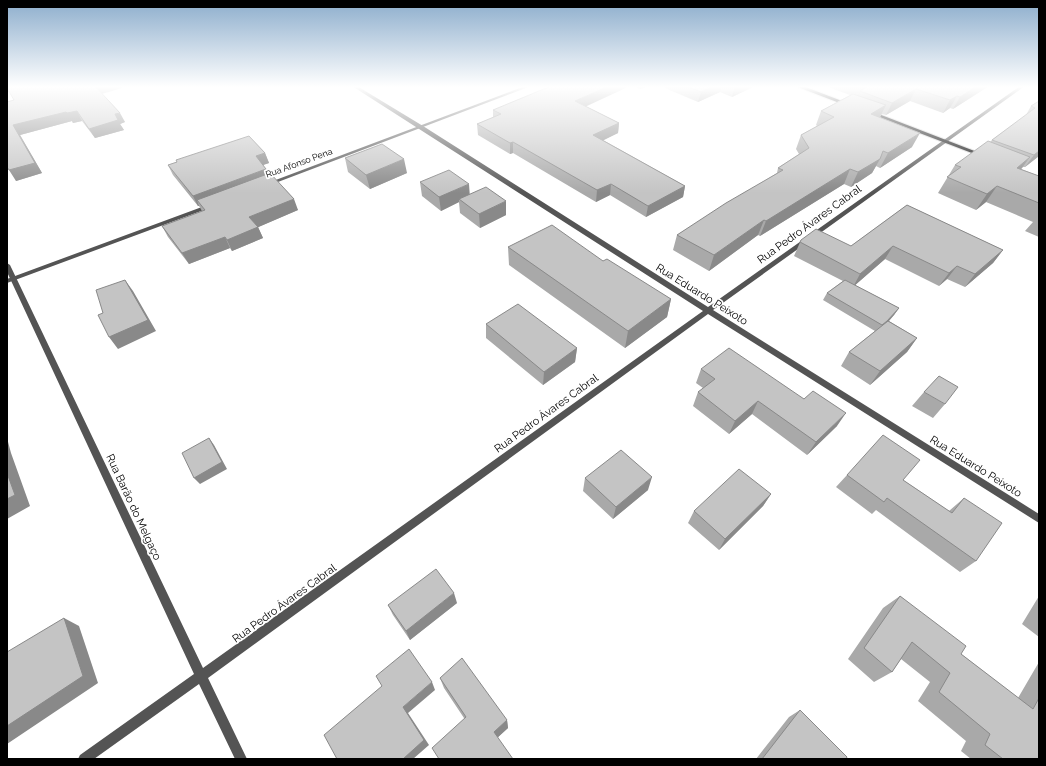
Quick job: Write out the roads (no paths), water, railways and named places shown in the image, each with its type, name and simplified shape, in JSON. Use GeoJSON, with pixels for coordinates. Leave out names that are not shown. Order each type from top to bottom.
{"type":"FeatureCollection","features":[{"type":"Feature","properties":{"kind":"main road"},"geometry":{"type":"LineString","coordinates":[[893,122],[995,160]]}},
{"type":"Feature","properties":{"kind":"street","name":"Rua Eduardo Peixoto"},"geometry":{"type":"LineString","coordinates":[[412,122],[707,310],[1039,519]]}},
{"type":"Feature","properties":{"kind":"street","name":"Rua Afonso Pena"},"geometry":{"type":"LineString","coordinates":[[258,188],[435,122]]}},
{"type":"Feature","properties":{"kind":"street","name":"Rua Pedro Ávares Cabral"},"geometry":{"type":"LineString","coordinates":[[84,759],[707,310],[971,122]]}},
{"type":"Feature","properties":{"kind":"street"},"geometry":{"type":"LineString","coordinates":[[10,280],[214,204]]}},
{"type":"Feature","properties":{"kind":"street","name":"Rua Barão do Melgaço"},"geometry":{"type":"LineString","coordinates":[[7,265],[10,280],[241,759]]}}]}
